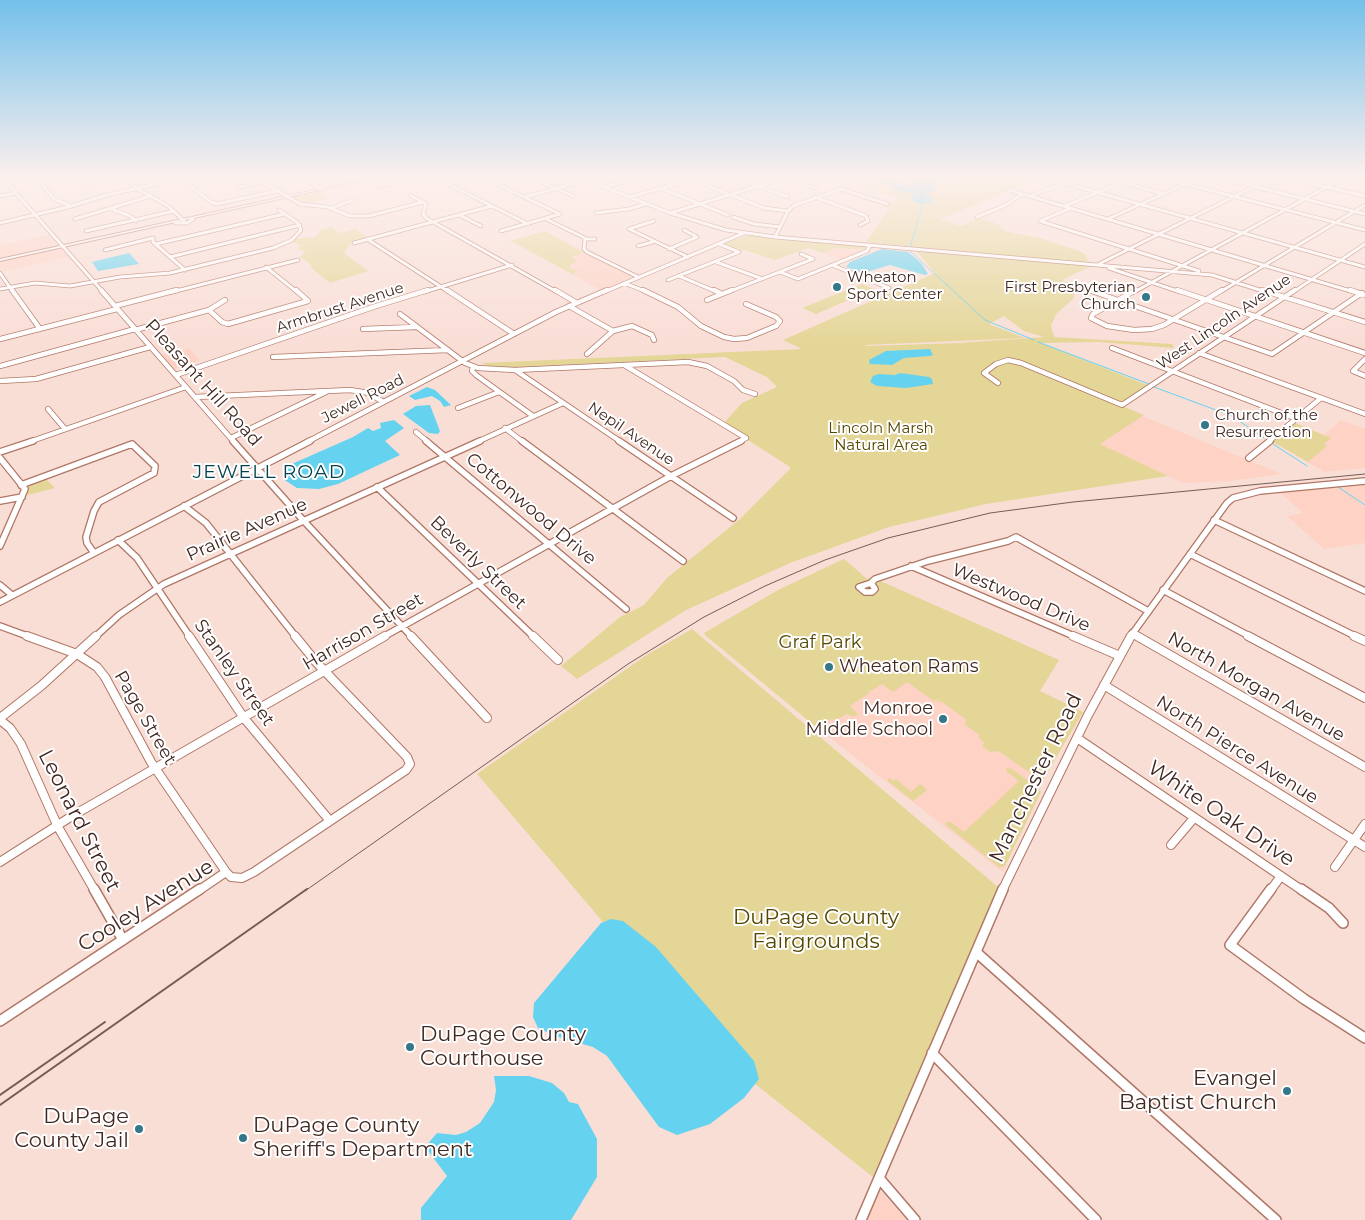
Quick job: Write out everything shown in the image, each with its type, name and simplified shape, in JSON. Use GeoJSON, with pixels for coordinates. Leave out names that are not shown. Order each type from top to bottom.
{"type":"FeatureCollection","features":[{"type":"Feature","properties":{"kind":"main road"},"geometry":{"type":"LineString","coordinates":[[0,260],[128,233]]}},
{"type":"Feature","properties":{"kind":"street","name":"Pleasant Hill Road"},"geometry":{"type":"LineString","coordinates":[[50,233],[304,520],[487,718]]}},
{"type":"Feature","properties":{"kind":"street"},"geometry":{"type":"LineString","coordinates":[[156,244],[204,233]]}},
{"type":"Feature","properties":{"kind":"street"},"geometry":{"type":"LineString","coordinates":[[170,257],[268,233]]}},
{"type":"Feature","properties":{"kind":"street"},"geometry":{"type":"LineString","coordinates":[[0,290],[35,283],[70,286],[116,277],[185,270],[281,245],[299,233]]}},
{"type":"Feature","properties":{"kind":"street"},"geometry":{"type":"LineString","coordinates":[[354,243],[391,233]]}},
{"type":"Feature","properties":{"kind":"street"},"geometry":{"type":"LineString","coordinates":[[453,233],[577,303]]}},
{"type":"Feature","properties":{"kind":"street"},"geometry":{"type":"LineString","coordinates":[[575,233],[584,239],[595,239]]}},
{"type":"Feature","properties":{"kind":"street"},"geometry":{"type":"LineString","coordinates":[[636,233],[688,257]]}},
{"type":"Feature","properties":{"kind":"street"},"geometry":{"type":"LineString","coordinates":[[669,249],[697,237],[689,233]]}},
{"type":"Feature","properties":{"kind":"street"},"geometry":{"type":"LineString","coordinates":[[744,233],[1212,274]]}},
{"type":"Feature","properties":{"kind":"street","name":"Jewell Road"},"geometry":{"type":"LineString","coordinates":[[0,602],[569,306],[744,233]]}},
{"type":"Feature","properties":{"kind":"street"},"geometry":{"type":"LineString","coordinates":[[1078,233],[1365,322]]}},
{"type":"Feature","properties":{"kind":"street"},"geometry":{"type":"LineString","coordinates":[[1154,233],[1364,293]]}},
{"type":"Feature","properties":{"kind":"street"},"geometry":{"type":"LineString","coordinates":[[1318,233],[1295,247],[1265,265],[1206,300],[1174,320],[1155,328],[1134,330],[1108,326],[1092,318],[1093,314],[1243,233],[1295,247],[1340,260],[1365,266]]}},
{"type":"Feature","properties":{"kind":"street"},"geometry":{"type":"LineString","coordinates":[[1098,264],[1158,234]]}},
{"type":"Feature","properties":{"kind":"street"},"geometry":{"type":"LineString","coordinates":[[105,250],[153,238],[156,244],[185,270]]}},
{"type":"Feature","properties":{"kind":"street"},"geometry":{"type":"LineString","coordinates":[[367,239],[514,334]]}},
{"type":"Feature","properties":{"kind":"street"},"geometry":{"type":"LineString","coordinates":[[584,239],[584,249],[587,252],[638,277]]}},
{"type":"Feature","properties":{"kind":"street"},"geometry":{"type":"LineString","coordinates":[[638,246],[653,242]]}},
{"type":"Feature","properties":{"kind":"street","name":"West Lincoln Avenue"},"geometry":{"type":"LineString","coordinates":[[998,382],[984,373],[996,364],[1008,360],[1021,363],[1122,405],[1365,244]]}},
{"type":"Feature","properties":{"kind":"street"},"geometry":{"type":"LineString","coordinates":[[668,280],[739,252],[718,245]]}},
{"type":"Feature","properties":{"kind":"street"},"geometry":{"type":"LineString","coordinates":[[780,272],[798,279],[867,251],[870,245]]}},
{"type":"Feature","properties":{"kind":"street"},"geometry":{"type":"LineString","coordinates":[[707,300],[720,293],[813,259],[802,254]]}},
{"type":"Feature","properties":{"kind":"street"},"geometry":{"type":"LineString","coordinates":[[0,339],[298,260]]}},
{"type":"Feature","properties":{"kind":"street"},"geometry":{"type":"LineString","coordinates":[[716,262],[760,278]]}},
{"type":"Feature","properties":{"kind":"street"},"geometry":{"type":"LineString","coordinates":[[1098,264],[1365,352]]}},
{"type":"Feature","properties":{"kind":"street","name":"Armbrust Avenue"},"geometry":{"type":"LineString","coordinates":[[176,375],[373,307],[512,265]]}},
{"type":"Feature","properties":{"kind":"street"},"geometry":{"type":"LineString","coordinates":[[832,265],[890,288]]}},
{"type":"Feature","properties":{"kind":"street"},"geometry":{"type":"LineString","coordinates":[[209,310],[222,322],[228,324],[299,305],[307,300],[266,267]]}},
{"type":"Feature","properties":{"kind":"street"},"geometry":{"type":"LineString","coordinates":[[0,272],[40,329]]}},
{"type":"Feature","properties":{"kind":"street"},"geometry":{"type":"LineString","coordinates":[[136,281],[139,275]]}},
{"type":"Feature","properties":{"kind":"street"},"geometry":{"type":"LineString","coordinates":[[680,276],[720,293]]}},
{"type":"Feature","properties":{"kind":"street"},"geometry":{"type":"LineString","coordinates":[[624,283],[678,307],[696,323],[721,336],[734,339],[749,337],[776,326],[780,321],[776,317],[746,304]]}},
{"type":"Feature","properties":{"kind":"street"},"geometry":{"type":"LineString","coordinates":[[1086,289],[1272,354],[1364,293]]}},
{"type":"Feature","properties":{"kind":"street"},"geometry":{"type":"LineString","coordinates":[[0,366],[209,310],[226,300]]}},
{"type":"Feature","properties":{"kind":"street"},"geometry":{"type":"LineString","coordinates":[[569,306],[613,331]]}},
{"type":"Feature","properties":{"kind":"street"},"geometry":{"type":"LineString","coordinates":[[400,314],[463,361],[473,366],[492,370],[515,370],[688,362],[711,368],[732,380],[743,390],[755,394]]}},
{"type":"Feature","properties":{"kind":"street"},"geometry":{"type":"LineString","coordinates":[[587,354],[613,331],[632,326],[652,335],[654,340]]}},
{"type":"Feature","properties":{"kind":"street"},"geometry":{"type":"LineString","coordinates":[[363,329],[416,327]]}},
{"type":"Feature","properties":{"kind":"street"},"geometry":{"type":"LineString","coordinates":[[0,381],[36,379],[150,347]]}},
{"type":"Feature","properties":{"kind":"street"},"geometry":{"type":"LineString","coordinates":[[1112,348],[1296,419]]}},
{"type":"Feature","properties":{"kind":"street"},"geometry":{"type":"LineString","coordinates":[[273,357],[448,350]]}},
{"type":"Feature","properties":{"kind":"street"},"geometry":{"type":"LineString","coordinates":[[1199,354],[1365,414]]}},
{"type":"Feature","properties":{"kind":"street"},"geometry":{"type":"LineString","coordinates":[[1365,359],[1353,371],[1365,376]]}},
{"type":"Feature","properties":{"kind":"street","name":"Harrison Street"},"geometry":{"type":"LineString","coordinates":[[0,862],[58,827],[72,816],[402,626],[612,508],[746,438],[623,365]]}},
{"type":"Feature","properties":{"kind":"street"},"geometry":{"type":"LineString","coordinates":[[473,366],[471,367],[473,373],[533,416]]}},
{"type":"Feature","properties":{"kind":"street","name":"Nepil Avenue"},"geometry":{"type":"LineString","coordinates":[[515,370],[733,518]]}},
{"type":"Feature","properties":{"kind":"street"},"geometry":{"type":"LineString","coordinates":[[0,452],[186,387]]}},
{"type":"Feature","properties":{"kind":"street"},"geometry":{"type":"LineString","coordinates":[[195,397],[329,391],[364,392],[383,402]]}},
{"type":"Feature","properties":{"kind":"street"},"geometry":{"type":"LineString","coordinates":[[231,438],[329,391]]}},
{"type":"Feature","properties":{"kind":"street"},"geometry":{"type":"LineString","coordinates":[[458,408],[499,392]]}},
{"type":"Feature","properties":{"kind":"street"},"geometry":{"type":"LineString","coordinates":[[1249,458],[1321,398]]}},
{"type":"Feature","properties":{"kind":"street","name":"Prairie Avenue"},"geometry":{"type":"LineString","coordinates":[[0,719],[41,686],[119,615],[157,588],[444,455],[562,403]]}},
{"type":"Feature","properties":{"kind":"street"},"geometry":{"type":"LineString","coordinates":[[48,409],[65,429]]}},
{"type":"Feature","properties":{"kind":"street"},"geometry":{"type":"LineString","coordinates":[[505,428],[683,561]]}},
{"type":"Feature","properties":{"kind":"street","name":"Cottonwood Drive"},"geometry":{"type":"LineString","coordinates":[[416,432],[626,609]]}},
{"type":"Feature","properties":{"kind":"street"},"geometry":{"type":"LineString","coordinates":[[21,485],[132,444],[155,466],[154,473],[99,502],[94,511],[86,537],[86,543],[94,553]]}},
{"type":"Feature","properties":{"kind":"street"},"geometry":{"type":"LineString","coordinates":[[0,458],[25,489],[0,546]]}},
{"type":"Feature","properties":{"kind":"street","name":"Manchester Road"},"geometry":{"type":"LineString","coordinates":[[861,1220],[1010,872],[1132,633],[1214,520],[1230,501],[1248,493],[1365,481]]}},
{"type":"Feature","properties":{"kind":"street","name":"Beverly Street"},"geometry":{"type":"LineString","coordinates":[[378,487],[558,660]]}},
{"type":"Feature","properties":{"kind":"street"},"geometry":{"type":"LineString","coordinates":[[0,501],[22,497]]}},
{"type":"Feature","properties":{"kind":"street"},"geometry":{"type":"LineString","coordinates":[[184,506],[206,523],[324,671]]}},
{"type":"Feature","properties":{"kind":"street"},"geometry":{"type":"LineString","coordinates":[[1214,520],[1365,591]]}},
{"type":"Feature","properties":{"kind":"street"},"geometry":{"type":"LineString","coordinates":[[873,581],[911,566],[1016,537],[1148,611]]}},
{"type":"Feature","properties":{"kind":"street","name":"Stanley Street"},"geometry":{"type":"LineString","coordinates":[[118,540],[137,558],[244,718],[330,821]]}},
{"type":"Feature","properties":{"kind":"street"},"geometry":{"type":"LineString","coordinates":[[1190,554],[1365,642]]}},
{"type":"Feature","properties":{"kind":"street","name":"Westwood Drive"},"geometry":{"type":"LineString","coordinates":[[911,566],[1120,656]]}},
{"type":"Feature","properties":{"kind":"street"},"geometry":{"type":"LineString","coordinates":[[0,585],[12,595]]}},
{"type":"Feature","properties":{"kind":"street"},"geometry":{"type":"LineString","coordinates":[[1163,590],[1365,698]]}},
{"type":"Feature","properties":{"kind":"street","name":"Page Street"},"geometry":{"type":"LineString","coordinates":[[0,626],[77,654],[92,663],[105,677],[155,768],[226,872]]}},
{"type":"Feature","properties":{"kind":"street","name":"North Morgan Avenue"},"geometry":{"type":"LineString","coordinates":[[1132,633],[1365,767]]}},
{"type":"Feature","properties":{"kind":"street","name":"Cooley Avenue"},"geometry":{"type":"LineString","coordinates":[[0,1021],[226,872],[231,877],[242,878],[401,773],[410,764],[407,757],[324,671]]}},
{"type":"Feature","properties":{"kind":"street","name":"North Pierce Avenue"},"geometry":{"type":"LineString","coordinates":[[1104,685],[1365,847]]}},
{"type":"Feature","properties":{"kind":"street","name":"Leonard Street"},"geometry":{"type":"LineString","coordinates":[[0,719],[10,728],[21,744],[58,827],[123,940]]}},
{"type":"Feature","properties":{"kind":"street","name":"White Oak Drive"},"geometry":{"type":"LineString","coordinates":[[1077,738],[1329,908],[1343,923]]}},
{"type":"Feature","properties":{"kind":"street"},"geometry":{"type":"LineString","coordinates":[[1171,845],[1194,818]]}},
{"type":"Feature","properties":{"kind":"street"},"geometry":{"type":"LineString","coordinates":[[1335,866],[1365,824]]}},
{"type":"Feature","properties":{"kind":"street"},"geometry":{"type":"LineString","coordinates":[[1281,876],[1230,945],[1304,999],[1365,1038]]}},
{"type":"Feature","properties":{"kind":"street"},"geometry":{"type":"LineString","coordinates":[[976,952],[1276,1220]]}},
{"type":"Feature","properties":{"kind":"street"},"geometry":{"type":"LineString","coordinates":[[932,1054],[1096,1220]]}},
{"type":"Feature","properties":{"kind":"street"},"geometry":{"type":"LineString","coordinates":[[879,1178],[915,1220]]}},
{"type":"Feature","properties":{"kind":"shaded area"},"geometry":{"type":"Polygon","coordinates":[[[538,233],[549,233],[636,277],[603,291],[511,241],[538,233]]]}},
{"type":"Feature","properties":{"kind":"shaded area"},"geometry":{"type":"Polygon","coordinates":[[[51,234],[69,257],[0,272],[0,245],[51,234]]]}},
{"type":"Feature","properties":{"kind":"shaded area"},"geometry":{"type":"Polygon","coordinates":[[[837,248],[867,251],[842,260],[823,253],[837,248]]]}},
{"type":"Feature","properties":{"kind":"shaded area"},"geometry":{"type":"Polygon","coordinates":[[[189,349],[200,360],[172,370],[160,355],[189,349]]]}},
{"type":"Feature","properties":{"kind":"shaded area"},"geometry":{"type":"Polygon","coordinates":[[[1142,416],[1282,474],[1230,481],[1183,483],[1099,444],[1142,416]]]}},
{"type":"Feature","properties":{"kind":"shaded area"},"geometry":{"type":"Polygon","coordinates":[[[1341,420],[1365,429],[1365,468],[1324,472],[1308,462],[1326,446],[1324,444],[1330,438],[1324,435],[1341,420]]]}},
{"type":"Feature","properties":{"kind":"shaded area"},"geometry":{"type":"Polygon","coordinates":[[[1365,482],[1365,504],[1348,493],[1365,507],[1365,543],[1324,549],[1287,516],[1303,513],[1278,491],[1365,482]]]}},
{"type":"Feature","properties":{"kind":"shaded area","name":"Graf Park"},"geometry":{"type":"Polygon","coordinates":[[[844,559],[867,579],[871,577],[1059,660],[1040,691],[1083,712],[1042,781],[1003,872],[816,727],[704,633],[780,589],[844,559]]]}},
{"type":"Feature","properties":{"kind":"shaded area"},"geometry":{"type":"Polygon","coordinates":[[[878,1188],[906,1220],[865,1220],[878,1188]]]}},
{"type":"Feature","properties":{"kind":"green space"},"geometry":{"type":"Polygon","coordinates":[[[318,233],[361,233],[368,238],[351,243],[344,253],[368,271],[330,283],[310,267],[312,265],[300,257],[305,252],[297,248],[301,245],[290,241],[315,237],[318,233]]]}},
{"type":"Feature","properties":{"kind":"green space"},"geometry":{"type":"Polygon","coordinates":[[[538,233],[548,233],[584,253],[571,257],[577,261],[569,266],[573,270],[578,270],[573,273],[574,275],[511,241],[538,233]]]}},
{"type":"Feature","properties":{"kind":"green space","name":"Lincoln Marsh Natural Area"},"geometry":{"type":"Polygon","coordinates":[[[872,233],[1014,233],[1040,238],[1082,252],[1093,265],[1062,280],[1070,284],[1066,286],[1075,287],[1074,298],[1057,313],[1051,325],[1055,337],[1172,344],[1174,348],[1099,342],[1040,343],[1150,386],[1122,406],[1144,415],[1100,444],[1168,476],[986,504],[889,527],[790,563],[686,610],[577,679],[561,666],[620,617],[644,605],[667,578],[740,519],[790,469],[790,467],[723,424],[742,403],[777,387],[767,377],[725,357],[519,367],[492,367],[481,363],[802,349],[783,340],[935,273],[914,248],[866,242],[872,233]],[[1004,316],[989,324],[1025,338],[864,345],[960,343],[1044,337],[1024,331],[1004,316]]]}},
{"type":"Feature","properties":{"kind":"green space"},"geometry":{"type":"Polygon","coordinates":[[[748,235],[867,246],[865,250],[837,248],[823,253],[808,248],[775,260],[744,250],[740,252],[723,244],[748,235]]]}},
{"type":"Feature","properties":{"kind":"green space"},"geometry":{"type":"Polygon","coordinates":[[[862,284],[874,289],[816,314],[802,308],[862,284]]]}},
{"type":"Feature","properties":{"kind":"green space"},"geometry":{"type":"Polygon","coordinates":[[[1295,423],[1331,438],[1324,444],[1327,446],[1308,462],[1273,442],[1295,423]]]}},
{"type":"Feature","properties":{"kind":"green space"},"geometry":{"type":"Polygon","coordinates":[[[45,478],[55,488],[24,496],[31,483],[45,478]]]}},
{"type":"Feature","properties":{"kind":"green space","name":"Graf Park"},"geometry":{"type":"Polygon","coordinates":[[[844,559],[867,579],[871,577],[1059,660],[1040,691],[1083,712],[1042,781],[998,751],[990,752],[982,746],[984,742],[978,737],[980,735],[964,724],[967,720],[942,702],[936,702],[942,698],[934,701],[907,682],[893,692],[882,684],[871,691],[868,690],[869,693],[850,706],[858,714],[853,717],[847,714],[836,720],[831,719],[825,723],[827,727],[823,730],[819,725],[816,727],[705,635],[704,633],[780,589],[844,559]]]}},
{"type":"Feature","properties":{"kind":"green space","name":"DuPage County Fairgrounds"},"geometry":{"type":"Polygon","coordinates":[[[692,629],[998,887],[873,1177],[755,1084],[609,929],[477,774],[645,656],[692,629]]]}},
{"type":"Feature","properties":{"kind":"green space"},"geometry":{"type":"Polygon","coordinates":[[[1007,768],[1012,769],[1041,792],[1005,866],[999,867],[945,824],[949,821],[964,832],[1019,781],[1006,771],[1007,768]]]}},
{"type":"Feature","properties":{"kind":"green space"},"geometry":{"type":"Polygon","coordinates":[[[889,778],[894,781],[896,779],[911,792],[920,784],[927,790],[913,801],[887,780],[889,778]]]}},
{"type":"Feature","properties":{"kind":"water"},"geometry":{"type":"Polygon","coordinates":[[[882,249],[908,252],[921,263],[928,274],[925,275],[890,265],[863,273],[846,267],[850,262],[882,249]]]}},
{"type":"Feature","properties":{"kind":"water"},"geometry":{"type":"Polygon","coordinates":[[[129,253],[139,264],[98,271],[92,262],[129,253]]]}},
{"type":"Feature","properties":{"kind":"water"},"geometry":{"type":"Polygon","coordinates":[[[930,349],[933,355],[904,358],[892,365],[870,364],[869,360],[886,351],[930,349]]]}},
{"type":"Feature","properties":{"kind":"water"},"geometry":{"type":"Polygon","coordinates":[[[900,373],[929,377],[932,379],[933,384],[906,388],[877,386],[870,382],[873,376],[879,374],[895,375],[900,373]]]}},
{"type":"Feature","properties":{"kind":"water"},"geometry":{"type":"Polygon","coordinates":[[[427,387],[435,390],[451,405],[444,407],[440,401],[432,396],[415,400],[409,396],[427,387]]]}},
{"type":"Feature","properties":{"kind":"water"},"geometry":{"type":"Polygon","coordinates":[[[430,405],[440,431],[438,434],[429,433],[403,414],[416,406],[430,405]]]}},
{"type":"Feature","properties":{"kind":"water"},"geometry":{"type":"Polygon","coordinates":[[[394,420],[404,428],[385,441],[400,455],[338,484],[319,489],[297,488],[283,479],[283,473],[294,463],[353,437],[368,428],[373,431],[381,428],[380,423],[394,420]]]}},
{"type":"Feature","properties":{"kind":"water"},"geometry":{"type":"Polygon","coordinates":[[[611,919],[623,921],[656,947],[754,1061],[759,1079],[744,1098],[710,1124],[677,1135],[659,1127],[607,1056],[593,1047],[555,1036],[538,1028],[533,1017],[534,1003],[601,923],[611,919]]]}},
{"type":"Feature","properties":{"kind":"water"},"geometry":{"type":"Polygon","coordinates":[[[494,1076],[529,1076],[552,1083],[564,1093],[569,1102],[578,1104],[597,1139],[597,1177],[571,1220],[421,1220],[421,1208],[447,1176],[425,1147],[437,1133],[456,1135],[466,1132],[480,1123],[494,1102],[496,1090],[494,1076]]]}},
{"type":"Feature","properties":{"kind":"waterway"},"geometry":{"type":"LineString","coordinates":[[914,233],[911,252],[985,320],[1034,340]]}},
{"type":"Feature","properties":{"kind":"waterway"},"geometry":{"type":"LineString","coordinates":[[1038,342],[1149,384]]}},
{"type":"Feature","properties":{"kind":"waterway"},"geometry":{"type":"LineString","coordinates":[[1154,387],[1232,416],[1264,438]]}},
{"type":"Feature","properties":{"kind":"waterway"},"geometry":{"type":"LineString","coordinates":[[1273,444],[1307,466]]}},
{"type":"Feature","properties":{"kind":"waterway"},"geometry":{"type":"LineString","coordinates":[[1338,487],[1365,505]]}},
{"type":"Feature","properties":{"kind":"railway"},"geometry":{"type":"LineString","coordinates":[[305,891],[628,664],[704,617],[765,586],[825,560],[888,538],[990,513],[1073,502],[1365,474]]}},
{"type":"Feature","properties":{"kind":"railway"},"geometry":{"type":"LineString","coordinates":[[0,1105],[307,889]]}},
{"type":"Feature","properties":{"kind":"railway"},"geometry":{"type":"LineString","coordinates":[[0,1095],[105,1022]]}},
{"type":"Feature","properties":{"kind":"place","name":"Wheaton Sport Center"},"geometry":{"type":"Point","coordinates":[837,287]}},
{"type":"Feature","properties":{"kind":"place","name":"First Presbyterian Church"},"geometry":{"type":"Point","coordinates":[1146,297]}},
{"type":"Feature","properties":{"kind":"place","name":"Church of the Resurrection"},"geometry":{"type":"Point","coordinates":[1205,425]}},
{"type":"Feature","properties":{"kind":"place","name":"Wheaton Rams"},"geometry":{"type":"Point","coordinates":[829,667]}},
{"type":"Feature","properties":{"kind":"place","name":"Monroe Middle School"},"geometry":{"type":"Point","coordinates":[943,719]}},
{"type":"Feature","properties":{"kind":"place","name":"DuPage County Courthouse"},"geometry":{"type":"Point","coordinates":[410,1047]}},
{"type":"Feature","properties":{"kind":"place","name":"Evangel Baptist Church"},"geometry":{"type":"Point","coordinates":[1287,1091]}},
{"type":"Feature","properties":{"kind":"place","name":"DuPage County Jail"},"geometry":{"type":"Point","coordinates":[139,1129]}},
{"type":"Feature","properties":{"kind":"place","name":"DuPage County Sheriff's Department"},"geometry":{"type":"Point","coordinates":[243,1138]}},
{"type":"Feature","properties":{"kind":"district","name":"JEWELL ROAD"},"geometry":{"type":"Point","coordinates":[269,472]}}]}
